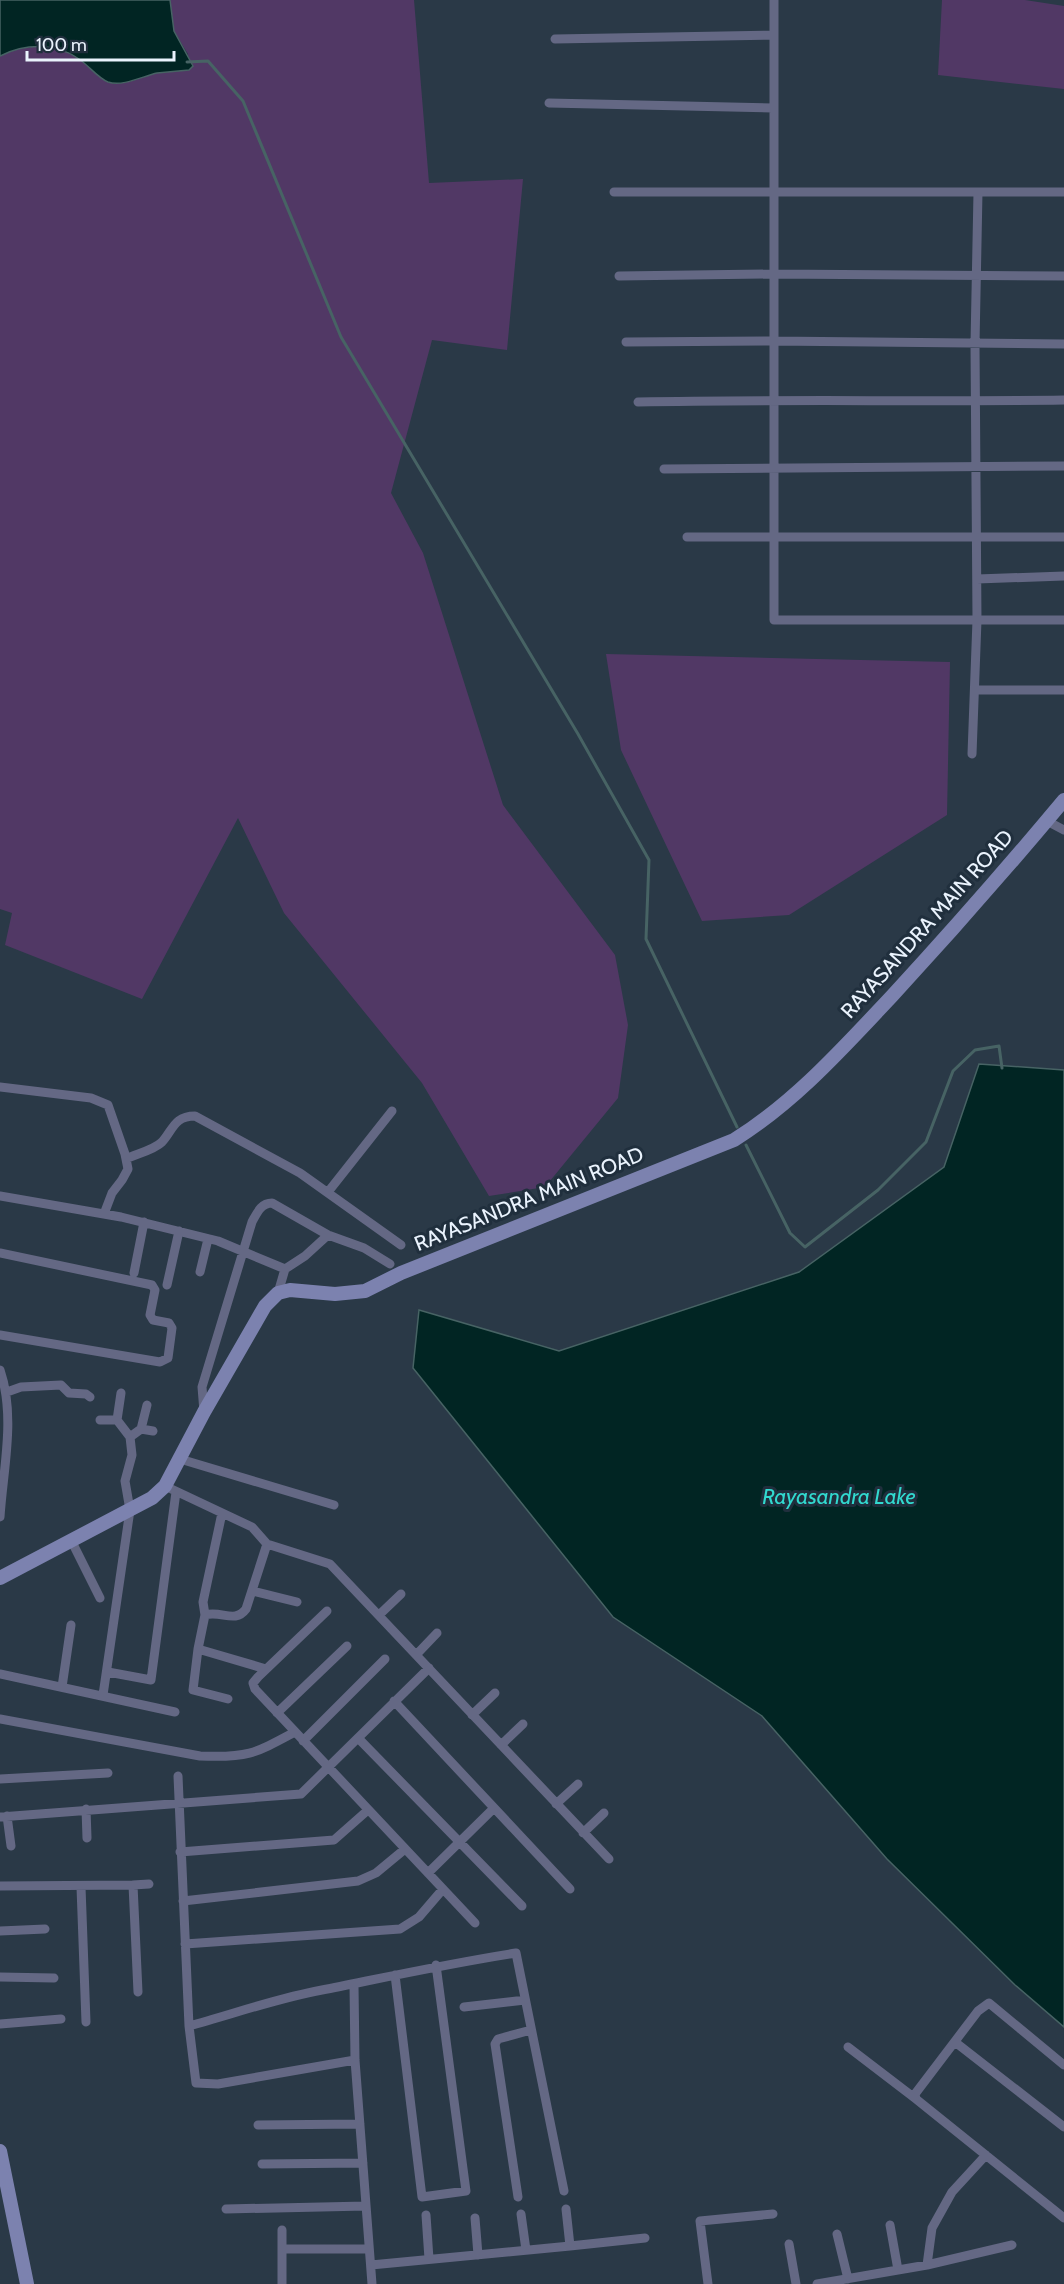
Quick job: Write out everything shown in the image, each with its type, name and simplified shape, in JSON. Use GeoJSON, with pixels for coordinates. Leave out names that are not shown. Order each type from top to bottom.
{"type":"FeatureCollection","features":[{"type":"Feature","properties":{"kind":"street"},"geometry":{"type":"LineString","coordinates":[[774,0],[774,620],[1064,620]]}},
{"type":"Feature","properties":{"kind":"street"},"geometry":{"type":"LineString","coordinates":[[555,39],[773,35]]}},
{"type":"Feature","properties":{"kind":"street"},"geometry":{"type":"LineString","coordinates":[[549,103],[773,108]]}},
{"type":"Feature","properties":{"kind":"street"},"geometry":{"type":"LineString","coordinates":[[614,192],[1064,192]]}},
{"type":"Feature","properties":{"kind":"street"},"geometry":{"type":"LineString","coordinates":[[972,754],[977,620],[975,344],[978,192]]}},
{"type":"Feature","properties":{"kind":"street"},"geometry":{"type":"LineString","coordinates":[[619,276],[773,274],[1064,276]]}},
{"type":"Feature","properties":{"kind":"street"},"geometry":{"type":"LineString","coordinates":[[626,342],[1064,344]]}},
{"type":"Feature","properties":{"kind":"street"},"geometry":{"type":"LineString","coordinates":[[638,402],[773,399],[1064,400]]}},
{"type":"Feature","properties":{"kind":"street"},"geometry":{"type":"LineString","coordinates":[[664,469],[1064,466]]}},
{"type":"Feature","properties":{"kind":"street"},"geometry":{"type":"LineString","coordinates":[[687,537],[1064,537]]}},
{"type":"Feature","properties":{"kind":"street"},"geometry":{"type":"LineString","coordinates":[[977,579],[1064,576]]}},
{"type":"Feature","properties":{"kind":"street"},"geometry":{"type":"LineString","coordinates":[[975,690],[1064,690]]}},
{"type":"Feature","properties":{"kind":"street","name":"RAYASANDRA MAIN ROAD"},"geometry":{"type":"LineString","coordinates":[[278,1293],[290,1290],[335,1294],[365,1291],[401,1273],[734,1140],[799,1092],[833,1059],[983,897],[1064,800]]}},
{"type":"Feature","properties":{"kind":"street"},"geometry":{"type":"LineString","coordinates":[[1047,821],[1064,830]]}},
{"type":"Feature","properties":{"kind":"street"},"geometry":{"type":"LineString","coordinates":[[0,1088],[100,1100],[108,1105],[114,1118],[128,1169],[112,1193],[104,1214]]}},
{"type":"Feature","properties":{"kind":"street"},"geometry":{"type":"LineString","coordinates":[[328,1192],[392,1111]]}},
{"type":"Feature","properties":{"kind":"street"},"geometry":{"type":"LineString","coordinates":[[126,1159],[161,1143],[175,1124],[187,1116],[195,1116],[300,1173],[401,1245]]}},
{"type":"Feature","properties":{"kind":"street"},"geometry":{"type":"LineString","coordinates":[[0,1196],[144,1222],[208,1239],[285,1269]]}},
{"type":"Feature","properties":{"kind":"street"},"geometry":{"type":"LineString","coordinates":[[204,1412],[202,1387],[252,1222],[259,1209],[267,1203],[272,1203],[328,1235],[364,1248],[390,1264]]}},
{"type":"Feature","properties":{"kind":"street"},"geometry":{"type":"LineString","coordinates":[[134,1274],[144,1222]]}},
{"type":"Feature","properties":{"kind":"street"},"geometry":{"type":"LineString","coordinates":[[167,1285],[179,1231]]}},
{"type":"Feature","properties":{"kind":"street"},"geometry":{"type":"LineString","coordinates":[[108,1672],[151,1680],[170,1489],[180,1459],[204,1412],[265,1306],[278,1293],[285,1269],[305,1256],[328,1235]]}},
{"type":"Feature","properties":{"kind":"street"},"geometry":{"type":"LineString","coordinates":[[200,1272],[208,1239]]}},
{"type":"Feature","properties":{"kind":"street"},"geometry":{"type":"LineString","coordinates":[[0,1253],[152,1285],[155,1290],[150,1315],[153,1320],[169,1323],[172,1328],[168,1359],[160,1362],[0,1333]]}},
{"type":"Feature","properties":{"kind":"street"},"geometry":{"type":"LineString","coordinates":[[0,1370],[7,1392],[7,1445],[0,1516]]}},
{"type":"Feature","properties":{"kind":"street"},"geometry":{"type":"LineString","coordinates":[[7,1392],[21,1387],[61,1385],[69,1394],[86,1394],[90,1397]]}},
{"type":"Feature","properties":{"kind":"street"},"geometry":{"type":"LineString","coordinates":[[104,1695],[130,1510],[126,1481],[132,1455],[130,1437],[117,1420],[121,1393]]}},
{"type":"Feature","properties":{"kind":"street"},"geometry":{"type":"LineString","coordinates":[[130,1437],[141,1429],[147,1405]]}},
{"type":"Feature","properties":{"kind":"street"},"geometry":{"type":"LineString","coordinates":[[100,1420],[117,1420]]}},
{"type":"Feature","properties":{"kind":"street"},"geometry":{"type":"LineString","coordinates":[[141,1429],[153,1431]]}},
{"type":"Feature","properties":{"kind":"street"},"geometry":{"type":"LineString","coordinates":[[180,1459],[334,1505]]}},
{"type":"Feature","properties":{"kind":"street"},"geometry":{"type":"LineString","coordinates":[[0,1578],[170,1489]]}},
{"type":"Feature","properties":{"kind":"street"},"geometry":{"type":"LineString","coordinates":[[170,1489],[252,1527],[267,1544],[330,1564],[609,1859]]}},
{"type":"Feature","properties":{"kind":"street"},"geometry":{"type":"LineString","coordinates":[[222,1513],[203,1602],[205,1615],[193,1690],[228,1699]]}},
{"type":"Feature","properties":{"kind":"street"},"geometry":{"type":"LineString","coordinates":[[71,1540],[100,1598]]}},
{"type":"Feature","properties":{"kind":"street"},"geometry":{"type":"LineString","coordinates":[[205,1615],[212,1613],[236,1618],[242,1615],[246,1610],[267,1544]]}},
{"type":"Feature","properties":{"kind":"street"},"geometry":{"type":"LineString","coordinates":[[252,1591],[297,1602]]}},
{"type":"Feature","properties":{"kind":"street"},"geometry":{"type":"LineString","coordinates":[[378,1615],[401,1594]]}},
{"type":"Feature","properties":{"kind":"street"},"geometry":{"type":"LineString","coordinates":[[327,1611],[266,1669],[254,1683],[255,1689],[475,1923]]}},
{"type":"Feature","properties":{"kind":"street"},"geometry":{"type":"LineString","coordinates":[[62,1687],[71,1625]]}},
{"type":"Feature","properties":{"kind":"street"},"geometry":{"type":"LineString","coordinates":[[416,1655],[437,1634]]}},
{"type":"Feature","properties":{"kind":"street"},"geometry":{"type":"LineString","coordinates":[[277,1713],[347,1646]]}},
{"type":"Feature","properties":{"kind":"street"},"geometry":{"type":"LineString","coordinates":[[198,1648],[266,1669]]}},
{"type":"Feature","properties":{"kind":"street"},"geometry":{"type":"LineString","coordinates":[[303,1741],[385,1659]]}},
{"type":"Feature","properties":{"kind":"street"},"geometry":{"type":"LineString","coordinates":[[11,1846],[3,1816],[301,1794],[429,1668]]}},
{"type":"Feature","properties":{"kind":"street"},"geometry":{"type":"LineString","coordinates":[[0,1674],[175,1712]]}},
{"type":"Feature","properties":{"kind":"street"},"geometry":{"type":"LineString","coordinates":[[472,1714],[495,1693]]}},
{"type":"Feature","properties":{"kind":"street"},"geometry":{"type":"LineString","coordinates":[[394,1701],[570,1888]]}},
{"type":"Feature","properties":{"kind":"street"},"geometry":{"type":"LineString","coordinates":[[0,1719],[200,1756],[222,1757],[246,1756],[258,1752],[295,1732]]}},
{"type":"Feature","properties":{"kind":"street"},"geometry":{"type":"LineString","coordinates":[[501,1744],[523,1724]]}},
{"type":"Feature","properties":{"kind":"street"},"geometry":{"type":"LineString","coordinates":[[358,1738],[522,1906]]}},
{"type":"Feature","properties":{"kind":"street"},"geometry":{"type":"LineString","coordinates":[[0,1779],[108,1773]]}},
{"type":"Feature","properties":{"kind":"street"},"geometry":{"type":"LineString","coordinates":[[178,1776],[177,1804],[189,2026],[196,2083],[218,2084],[355,2060]]}},
{"type":"Feature","properties":{"kind":"street"},"geometry":{"type":"LineString","coordinates":[[556,1804],[578,1784]]}},
{"type":"Feature","properties":{"kind":"street"},"geometry":{"type":"LineString","coordinates":[[428,1874],[494,1808]]}},
{"type":"Feature","properties":{"kind":"street"},"geometry":{"type":"LineString","coordinates":[[86,1809],[87,1839]]}},
{"type":"Feature","properties":{"kind":"street"},"geometry":{"type":"LineString","coordinates":[[180,1852],[334,1840],[368,1810]]}},
{"type":"Feature","properties":{"kind":"street"},"geometry":{"type":"LineString","coordinates":[[584,1833],[604,1813]]}},
{"type":"Feature","properties":{"kind":"street"},"geometry":{"type":"LineString","coordinates":[[183,1901],[358,1881],[376,1874],[405,1849]]}},
{"type":"Feature","properties":{"kind":"street"},"geometry":{"type":"LineString","coordinates":[[0,1886],[81,1887],[149,1884]]}},
{"type":"Feature","properties":{"kind":"street"},"geometry":{"type":"LineString","coordinates":[[133,1885],[138,1992]]}},
{"type":"Feature","properties":{"kind":"street"},"geometry":{"type":"LineString","coordinates":[[81,1887],[86,2022]]}},
{"type":"Feature","properties":{"kind":"street"},"geometry":{"type":"LineString","coordinates":[[185,1944],[400,1929],[419,1917],[443,1890]]}},
{"type":"Feature","properties":{"kind":"street"},"geometry":{"type":"LineString","coordinates":[[0,1931],[45,1929]]}},
{"type":"Feature","properties":{"kind":"street"},"geometry":{"type":"LineString","coordinates":[[189,2026],[321,1990],[354,1985],[436,1965],[516,1953],[564,2191]]}},
{"type":"Feature","properties":{"kind":"street"},"geometry":{"type":"LineString","coordinates":[[394,1975],[422,2197],[466,2192],[436,1965]]}},
{"type":"Feature","properties":{"kind":"street"},"geometry":{"type":"LineString","coordinates":[[0,1977],[54,1978]]}},
{"type":"Feature","properties":{"kind":"street"},"geometry":{"type":"LineString","coordinates":[[354,1985],[355,2060],[372,2284]]}},
{"type":"Feature","properties":{"kind":"street"},"geometry":{"type":"LineString","coordinates":[[464,2007],[525,2000]]}},
{"type":"Feature","properties":{"kind":"street"},"geometry":{"type":"LineString","coordinates":[[916,2099],[915,2094],[978,2011],[989,2003],[1064,2065]]}},
{"type":"Feature","properties":{"kind":"street"},"geometry":{"type":"LineString","coordinates":[[0,2025],[61,2019]]}},
{"type":"Feature","properties":{"kind":"street"},"geometry":{"type":"LineString","coordinates":[[518,2197],[495,2044],[498,2039],[531,2030]]}},
{"type":"Feature","properties":{"kind":"street"},"geometry":{"type":"LineString","coordinates":[[955,2042],[1064,2127]]}},
{"type":"Feature","properties":{"kind":"street"},"geometry":{"type":"LineString","coordinates":[[848,2048],[916,2099],[1064,2218]]}},
{"type":"Feature","properties":{"kind":"street"},"geometry":{"type":"LineString","coordinates":[[258,2125],[360,2124]]}},
{"type":"Feature","properties":{"kind":"street"},"geometry":{"type":"LineString","coordinates":[[0,2151],[27,2284]]}},
{"type":"Feature","properties":{"kind":"street"},"geometry":{"type":"LineString","coordinates":[[927,2265],[932,2228],[952,2192],[986,2155]]}},
{"type":"Feature","properties":{"kind":"street"},"geometry":{"type":"LineString","coordinates":[[262,2164],[363,2163]]}},
{"type":"Feature","properties":{"kind":"street"},"geometry":{"type":"LineString","coordinates":[[226,2209],[366,2206]]}},
{"type":"Feature","properties":{"kind":"street"},"geometry":{"type":"LineString","coordinates":[[566,2209],[570,2246]]}},
{"type":"Feature","properties":{"kind":"street"},"geometry":{"type":"LineString","coordinates":[[521,2214],[526,2250]]}},
{"type":"Feature","properties":{"kind":"street"},"geometry":{"type":"LineString","coordinates":[[708,2284],[700,2221],[773,2214]]}},
{"type":"Feature","properties":{"kind":"street"},"geometry":{"type":"LineString","coordinates":[[426,2215],[429,2259]]}},
{"type":"Feature","properties":{"kind":"street"},"geometry":{"type":"LineString","coordinates":[[475,2218],[478,2255]]}},
{"type":"Feature","properties":{"kind":"street"},"geometry":{"type":"LineString","coordinates":[[890,2225],[898,2270]]}},
{"type":"Feature","properties":{"kind":"street"},"geometry":{"type":"LineString","coordinates":[[282,2230],[282,2284]]}},
{"type":"Feature","properties":{"kind":"street"},"geometry":{"type":"LineString","coordinates":[[837,2234],[848,2279]]}},
{"type":"Feature","properties":{"kind":"street"},"geometry":{"type":"LineString","coordinates":[[371,2265],[645,2238]]}},
{"type":"Feature","properties":{"kind":"street"},"geometry":{"type":"LineString","coordinates":[[789,2244],[796,2284]]}},
{"type":"Feature","properties":{"kind":"street"},"geometry":{"type":"LineString","coordinates":[[817,2284],[927,2265],[1012,2245]]}},
{"type":"Feature","properties":{"kind":"street"},"geometry":{"type":"LineString","coordinates":[[282,2249],[369,2249]]}},
{"type":"Feature","properties":{"kind":"shaded area"},"geometry":{"type":"Polygon","coordinates":[[[170,0],[414,0],[429,183],[523,179],[507,350],[432,340],[391,493],[423,553],[503,805],[615,955],[628,1025],[618,1098],[545,1187],[489,1196],[422,1083],[284,913],[238,818],[142,999],[5,945],[12,913],[0,909],[0,56],[29,47],[50,47],[70,53],[104,80],[114,83],[157,73],[189,70],[188,54],[174,31],[170,0]]]}},
{"type":"Feature","properties":{"kind":"shaded area"},"geometry":{"type":"Polygon","coordinates":[[[942,0],[1025,0],[1064,6],[1064,89],[938,75],[942,0]]]}},
{"type":"Feature","properties":{"kind":"shaded area"},"geometry":{"type":"Polygon","coordinates":[[[606,654],[950,662],[947,815],[789,915],[702,921],[621,750],[606,654]]]}},
{"type":"Feature","properties":{"kind":"water"},"geometry":{"type":"Polygon","coordinates":[[[0,0],[170,0],[174,31],[193,66],[189,70],[157,73],[114,83],[104,80],[70,53],[50,47],[29,47],[0,56],[0,0]]]}},
{"type":"Feature","properties":{"kind":"water","name":"Rayasandra Lake"},"geometry":{"type":"Polygon","coordinates":[[[979,1064],[1064,1070],[1064,2027],[1015,1985],[887,1859],[762,1716],[613,1617],[413,1368],[419,1310],[559,1351],[799,1272],[944,1167],[979,1064]]]}},
{"type":"Feature","properties":{"kind":"waterway"},"geometry":{"type":"LineString","coordinates":[[187,62],[208,61],[243,101],[341,337],[578,734],[649,860],[646,939],[737,1127]]}},
{"type":"Feature","properties":{"kind":"waterway"},"geometry":{"type":"LineString","coordinates":[[746,1145],[790,1233],[805,1247],[878,1190],[926,1142],[953,1071],[975,1050],[999,1046],[1002,1068]]}}]}
